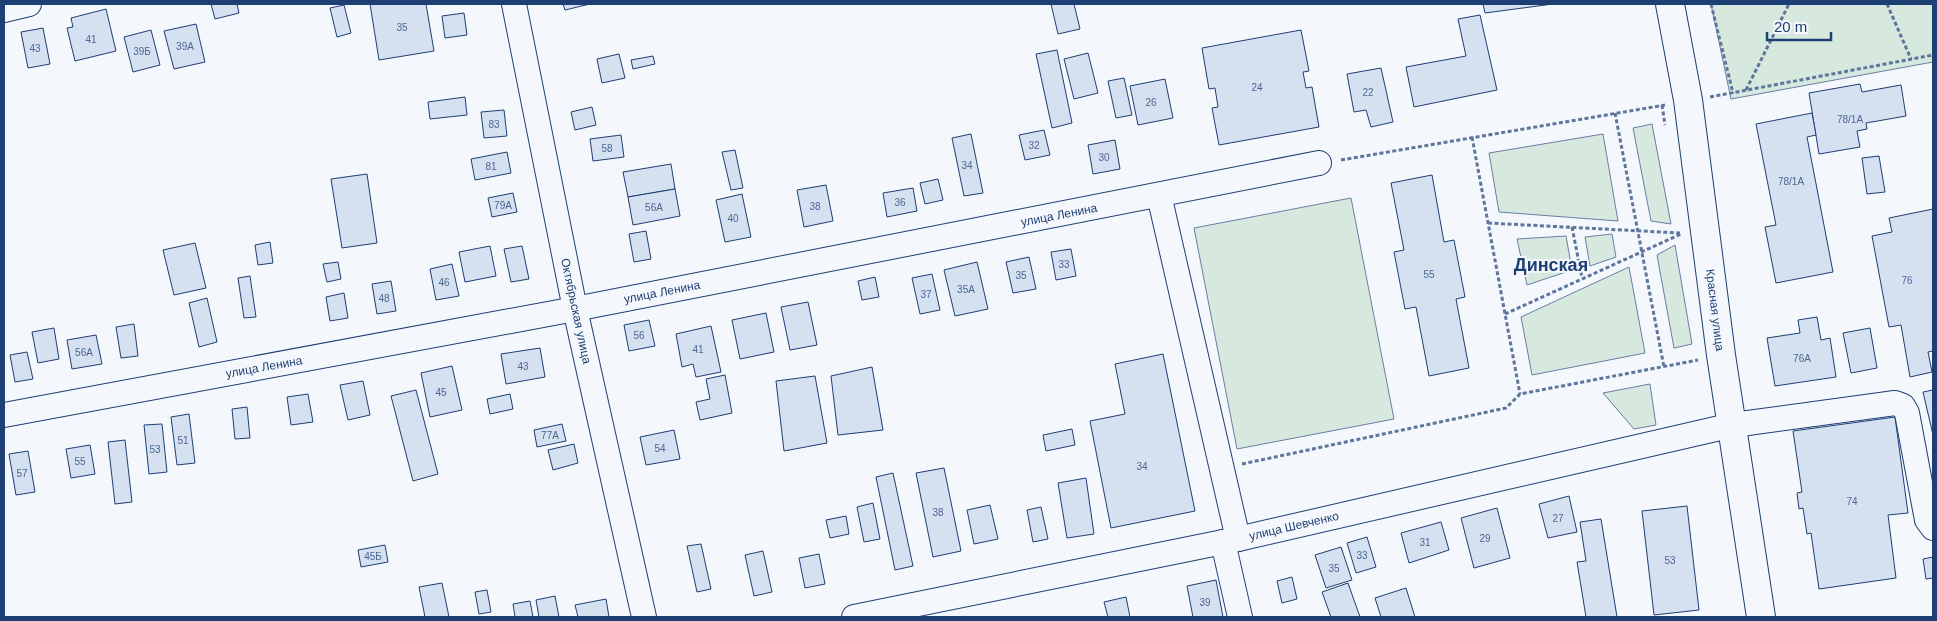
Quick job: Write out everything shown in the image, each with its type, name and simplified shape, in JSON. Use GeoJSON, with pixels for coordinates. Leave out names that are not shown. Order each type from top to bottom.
{"type":"FeatureCollection","features":[{"type":"Feature","properties":{"kind":"main road","name":"Красная улица"},"geometry":{"type":"LineString","coordinates":[[1670,4],[1688,100],[1721,355],[1761,617]]}},
{"type":"Feature","properties":{"kind":"street"},"geometry":{"type":"LineString","coordinates":[[4,10],[29,4]]}},
{"type":"Feature","properties":{"kind":"street","name":"Октябрьская улица"},"geometry":{"type":"LineString","coordinates":[[514,4],[576,309],[644,617]]}},
{"type":"Feature","properties":{"kind":"street","name":"улица Ленина"},"geometry":{"type":"LineString","coordinates":[[4,415],[576,309],[1159,196],[1319,163]]}},
{"type":"Feature","properties":{"kind":"street"},"geometry":{"type":"LineString","coordinates":[[1159,196],[1221,468],[1240,617]]}},
{"type":"Feature","properties":{"kind":"street","name":"улица Шевченко"},"geometry":{"type":"LineString","coordinates":[[854,617],[1231,540],[1733,425],[1894,403],[1903,406],[1907,413],[1927,520],[1933,528]]}},
{"type":"Feature","properties":{"kind":"path"},"geometry":{"type":"LineString","coordinates":[[1711,4],[1733,93]]}},
{"type":"Feature","properties":{"kind":"path"},"geometry":{"type":"LineString","coordinates":[[1745,90],[1789,4]]}},
{"type":"Feature","properties":{"kind":"path"},"geometry":{"type":"LineString","coordinates":[[1887,4],[1911,59]]}},
{"type":"Feature","properties":{"kind":"path"},"geometry":{"type":"LineString","coordinates":[[1319,163],[1733,93],[1933,55]]}},
{"type":"Feature","properties":{"kind":"path"},"geometry":{"type":"LineString","coordinates":[[1616,113],[1664,367]]}},
{"type":"Feature","properties":{"kind":"path"},"geometry":{"type":"LineString","coordinates":[[1472,137],[1520,394]]}},
{"type":"Feature","properties":{"kind":"path"},"geometry":{"type":"LineString","coordinates":[[1488,223],[1681,233],[1505,314]]}},
{"type":"Feature","properties":{"kind":"path"},"geometry":{"type":"LineString","coordinates":[[1572,227],[1582,278]]}},
{"type":"Feature","properties":{"kind":"path"},"geometry":{"type":"LineString","coordinates":[[1221,468],[1506,408],[1520,394],[1721,355]]}},
{"type":"Feature","properties":{"kind":"shaded area"},"geometry":{"type":"Polygon","coordinates":[[[1711,4],[1933,4],[1933,62],[1731,99],[1711,4]]]}},
{"type":"Feature","properties":{"kind":"shaded area"},"geometry":{"type":"Polygon","coordinates":[[[1652,124],[1671,224],[1651,221],[1633,128],[1652,124]]]}},
{"type":"Feature","properties":{"kind":"shaded area"},"geometry":{"type":"Polygon","coordinates":[[[1603,134],[1618,221],[1499,212],[1489,153],[1603,134]]]}},
{"type":"Feature","properties":{"kind":"shaded area"},"geometry":{"type":"Polygon","coordinates":[[[1351,198],[1394,419],[1237,449],[1194,228],[1351,198]]]}},
{"type":"Feature","properties":{"kind":"shaded area"},"geometry":{"type":"Polygon","coordinates":[[[1612,234],[1616,257],[1590,266],[1585,237],[1612,234]]]}},
{"type":"Feature","properties":{"kind":"shaded area"},"geometry":{"type":"Polygon","coordinates":[[[1566,236],[1572,270],[1527,285],[1517,239],[1566,236]]]}},
{"type":"Feature","properties":{"kind":"shaded area"},"geometry":{"type":"Polygon","coordinates":[[[1675,245],[1692,344],[1674,348],[1657,255],[1675,245]]]}},
{"type":"Feature","properties":{"kind":"shaded area"},"geometry":{"type":"Polygon","coordinates":[[[1629,267],[1645,353],[1532,375],[1521,317],[1629,267]]]}},
{"type":"Feature","properties":{"kind":"shaded area"},"geometry":{"type":"Polygon","coordinates":[[[1650,384],[1656,425],[1634,429],[1603,393],[1650,384]]]}},
{"type":"Feature","properties":{"kind":"building"},"geometry":{"type":"Polygon","coordinates":[[[211,4],[237,4],[239,13],[215,19],[211,4]]]}},
{"type":"Feature","properties":{"kind":"building"},"geometry":{"type":"Polygon","coordinates":[[[370,4],[426,4],[434,51],[379,60],[370,4]]]}},
{"type":"Feature","properties":{"kind":"building"},"geometry":{"type":"Polygon","coordinates":[[[563,4],[590,4],[565,10],[563,4]]]}},
{"type":"Feature","properties":{"kind":"building"},"geometry":{"type":"Polygon","coordinates":[[[1051,4],[1074,4],[1080,29],[1058,34],[1051,4]]]}},
{"type":"Feature","properties":{"kind":"building"},"geometry":{"type":"Polygon","coordinates":[[[1483,4],[1553,4],[1485,13],[1483,4]]]}},
{"type":"Feature","properties":{"kind":"building"},"geometry":{"type":"Polygon","coordinates":[[[344,5],[351,33],[337,37],[330,8],[344,5]]]}},
{"type":"Feature","properties":{"kind":"building"},"geometry":{"type":"Polygon","coordinates":[[[106,9],[116,51],[75,61],[67,28],[73,27],[71,18],[106,9]]]}},
{"type":"Feature","properties":{"kind":"building"},"geometry":{"type":"Polygon","coordinates":[[[464,13],[467,35],[445,38],[442,16],[464,13]]]}},
{"type":"Feature","properties":{"kind":"building"},"geometry":{"type":"Polygon","coordinates":[[[1480,15],[1497,90],[1414,107],[1406,67],[1466,56],[1458,19],[1480,15]]]}},
{"type":"Feature","properties":{"kind":"building"},"geometry":{"type":"Polygon","coordinates":[[[196,24],[205,62],[174,69],[164,31],[196,24]]]}},
{"type":"Feature","properties":{"kind":"building"},"geometry":{"type":"Polygon","coordinates":[[[43,28],[50,64],[28,68],[21,32],[43,28]]]}},
{"type":"Feature","properties":{"kind":"building"},"geometry":{"type":"Polygon","coordinates":[[[151,30],[160,65],[133,72],[124,37],[151,30]]]}},
{"type":"Feature","properties":{"kind":"building"},"geometry":{"type":"Polygon","coordinates":[[[1301,30],[1309,71],[1303,72],[1306,88],[1312,87],[1319,127],[1219,145],[1212,108],[1218,107],[1215,88],[1209,89],[1202,48],[1301,30]]]}},
{"type":"Feature","properties":{"kind":"building"},"geometry":{"type":"Polygon","coordinates":[[[1057,50],[1072,123],[1052,128],[1036,54],[1057,50]]]}},
{"type":"Feature","properties":{"kind":"building"},"geometry":{"type":"Polygon","coordinates":[[[1088,53],[1098,93],[1074,99],[1064,59],[1088,53]]]}},
{"type":"Feature","properties":{"kind":"building"},"geometry":{"type":"Polygon","coordinates":[[[619,54],[625,78],[602,83],[597,59],[619,54]]]}},
{"type":"Feature","properties":{"kind":"building"},"geometry":{"type":"Polygon","coordinates":[[[653,56],[655,64],[633,69],[631,60],[653,56]]]}},
{"type":"Feature","properties":{"kind":"building"},"geometry":{"type":"Polygon","coordinates":[[[1381,68],[1393,122],[1371,127],[1366,110],[1354,112],[1347,74],[1381,68]]]}},
{"type":"Feature","properties":{"kind":"building"},"geometry":{"type":"Polygon","coordinates":[[[1124,78],[1132,115],[1116,118],[1108,81],[1124,78]]]}},
{"type":"Feature","properties":{"kind":"building"},"geometry":{"type":"Polygon","coordinates":[[[1165,79],[1173,118],[1138,125],[1130,86],[1165,79]]]}},
{"type":"Feature","properties":{"kind":"building"},"geometry":{"type":"Polygon","coordinates":[[[1860,84],[1862,92],[1901,85],[1906,116],[1866,123],[1867,129],[1857,131],[1860,147],[1819,154],[1809,93],[1860,84]]]}},
{"type":"Feature","properties":{"kind":"building"},"geometry":{"type":"Polygon","coordinates":[[[465,97],[467,115],[430,119],[428,102],[465,97]]]}},
{"type":"Feature","properties":{"kind":"building"},"geometry":{"type":"Polygon","coordinates":[[[592,107],[596,125],[575,130],[571,112],[592,107]]]}},
{"type":"Feature","properties":{"kind":"building"},"geometry":{"type":"Polygon","coordinates":[[[504,110],[507,136],[484,138],[481,112],[504,110]]]}},
{"type":"Feature","properties":{"kind":"building"},"geometry":{"type":"Polygon","coordinates":[[[1812,113],[1816,135],[1807,137],[1833,272],[1776,283],[1765,227],[1776,225],[1756,124],[1812,113]]]}},
{"type":"Feature","properties":{"kind":"building"},"geometry":{"type":"Polygon","coordinates":[[[1044,130],[1050,155],[1025,160],[1019,135],[1044,130]]]}},
{"type":"Feature","properties":{"kind":"building"},"geometry":{"type":"Polygon","coordinates":[[[971,134],[983,193],[964,196],[952,138],[971,134]]]}},
{"type":"Feature","properties":{"kind":"building"},"geometry":{"type":"Polygon","coordinates":[[[621,135],[624,157],[593,161],[590,139],[621,135]]]}},
{"type":"Feature","properties":{"kind":"building"},"geometry":{"type":"Polygon","coordinates":[[[1115,140],[1120,169],[1093,174],[1088,145],[1115,140]]]}},
{"type":"Feature","properties":{"kind":"building"},"geometry":{"type":"Polygon","coordinates":[[[735,150],[743,188],[731,190],[722,152],[735,150]]]}},
{"type":"Feature","properties":{"kind":"building"},"geometry":{"type":"Polygon","coordinates":[[[507,152],[511,173],[475,180],[471,159],[507,152]]]}},
{"type":"Feature","properties":{"kind":"building"},"geometry":{"type":"Polygon","coordinates":[[[1879,156],[1885,192],[1867,194],[1862,158],[1879,156]]]}},
{"type":"Feature","properties":{"kind":"building"},"geometry":{"type":"Polygon","coordinates":[[[671,164],[675,189],[628,197],[623,172],[671,164]]]}},
{"type":"Feature","properties":{"kind":"building"},"geometry":{"type":"Polygon","coordinates":[[[367,174],[377,243],[342,248],[331,179],[367,174]]]}},
{"type":"Feature","properties":{"kind":"building"},"geometry":{"type":"Polygon","coordinates":[[[1432,175],[1444,242],[1454,240],[1465,297],[1456,299],[1469,368],[1429,376],[1416,307],[1405,309],[1394,252],[1404,250],[1391,183],[1432,175]]]}},
{"type":"Feature","properties":{"kind":"building"},"geometry":{"type":"Polygon","coordinates":[[[938,179],[943,200],[925,204],[920,183],[938,179]]]}},
{"type":"Feature","properties":{"kind":"building"},"geometry":{"type":"Polygon","coordinates":[[[826,185],[833,221],[804,227],[797,190],[826,185]]]}},
{"type":"Feature","properties":{"kind":"building"},"geometry":{"type":"Polygon","coordinates":[[[913,188],[917,211],[887,217],[883,193],[913,188]]]}},
{"type":"Feature","properties":{"kind":"building"},"geometry":{"type":"Polygon","coordinates":[[[675,189],[680,216],[633,225],[628,197],[675,189]]]}},
{"type":"Feature","properties":{"kind":"building"},"geometry":{"type":"Polygon","coordinates":[[[513,193],[517,212],[492,217],[488,198],[513,193]]]}},
{"type":"Feature","properties":{"kind":"building"},"geometry":{"type":"Polygon","coordinates":[[[742,194],[751,237],[725,242],[716,200],[742,194]]]}},
{"type":"Feature","properties":{"kind":"building"},"geometry":{"type":"Polygon","coordinates":[[[1933,209],[1933,351],[1928,352],[1932,372],[1910,377],[1901,325],[1889,327],[1872,236],[1892,232],[1889,218],[1933,209]]]}},
{"type":"Feature","properties":{"kind":"building"},"geometry":{"type":"Polygon","coordinates":[[[646,231],[651,259],[634,262],[629,234],[646,231]]]}},
{"type":"Feature","properties":{"kind":"building"},"geometry":{"type":"Polygon","coordinates":[[[270,242],[273,263],[258,265],[255,245],[270,242]]]}},
{"type":"Feature","properties":{"kind":"building"},"geometry":{"type":"Polygon","coordinates":[[[195,243],[206,288],[174,295],[163,250],[195,243]]]}},
{"type":"Feature","properties":{"kind":"building"},"geometry":{"type":"Polygon","coordinates":[[[490,246],[496,276],[465,282],[459,252],[490,246]]]}},
{"type":"Feature","properties":{"kind":"building"},"geometry":{"type":"Polygon","coordinates":[[[522,246],[529,279],[511,282],[504,249],[522,246]]]}},
{"type":"Feature","properties":{"kind":"building"},"geometry":{"type":"Polygon","coordinates":[[[1071,249],[1076,276],[1056,280],[1051,252],[1071,249]]]}},
{"type":"Feature","properties":{"kind":"building"},"geometry":{"type":"Polygon","coordinates":[[[1029,257],[1036,289],[1013,293],[1006,262],[1029,257]]]}},
{"type":"Feature","properties":{"kind":"building"},"geometry":{"type":"Polygon","coordinates":[[[338,262],[341,279],[327,282],[323,264],[338,262]]]}},
{"type":"Feature","properties":{"kind":"building"},"geometry":{"type":"Polygon","coordinates":[[[977,262],[988,309],[955,316],[944,270],[977,262]]]}},
{"type":"Feature","properties":{"kind":"building"},"geometry":{"type":"Polygon","coordinates":[[[452,264],[459,296],[436,300],[430,269],[452,264]]]}},
{"type":"Feature","properties":{"kind":"building"},"geometry":{"type":"Polygon","coordinates":[[[932,274],[940,310],[920,314],[912,278],[932,274]]]}},
{"type":"Feature","properties":{"kind":"building"},"geometry":{"type":"Polygon","coordinates":[[[250,276],[256,317],[244,318],[238,278],[250,276]]]}},
{"type":"Feature","properties":{"kind":"building"},"geometry":{"type":"Polygon","coordinates":[[[875,277],[879,297],[862,300],[858,281],[875,277]]]}},
{"type":"Feature","properties":{"kind":"building"},"geometry":{"type":"Polygon","coordinates":[[[391,281],[396,311],[377,314],[372,284],[391,281]]]}},
{"type":"Feature","properties":{"kind":"building"},"geometry":{"type":"Polygon","coordinates":[[[344,293],[348,318],[330,321],[326,297],[344,293]]]}},
{"type":"Feature","properties":{"kind":"building"},"geometry":{"type":"Polygon","coordinates":[[[207,298],[217,342],[199,347],[189,303],[207,298]]]}},
{"type":"Feature","properties":{"kind":"building"},"geometry":{"type":"Polygon","coordinates":[[[808,302],[817,345],[790,350],[781,307],[808,302]]]}},
{"type":"Feature","properties":{"kind":"building"},"geometry":{"type":"Polygon","coordinates":[[[766,313],[774,352],[740,359],[732,320],[766,313]]]}},
{"type":"Feature","properties":{"kind":"building"},"geometry":{"type":"Polygon","coordinates":[[[1817,317],[1821,340],[1830,338],[1836,377],[1775,386],[1767,338],[1800,333],[1798,320],[1817,317]]]}},
{"type":"Feature","properties":{"kind":"building"},"geometry":{"type":"Polygon","coordinates":[[[649,320],[655,346],[629,351],[624,325],[649,320]]]}},
{"type":"Feature","properties":{"kind":"building"},"geometry":{"type":"Polygon","coordinates":[[[134,324],[138,356],[121,358],[116,327],[134,324]]]}},
{"type":"Feature","properties":{"kind":"building"},"geometry":{"type":"Polygon","coordinates":[[[711,326],[721,372],[696,377],[693,364],[682,367],[676,334],[711,326]]]}},
{"type":"Feature","properties":{"kind":"building"},"geometry":{"type":"Polygon","coordinates":[[[54,328],[59,359],[38,363],[32,332],[54,328]]]}},
{"type":"Feature","properties":{"kind":"building"},"geometry":{"type":"Polygon","coordinates":[[[1870,328],[1877,368],[1851,373],[1843,333],[1870,328]]]}},
{"type":"Feature","properties":{"kind":"building"},"geometry":{"type":"Polygon","coordinates":[[[96,335],[102,364],[72,369],[67,340],[96,335]]]}},
{"type":"Feature","properties":{"kind":"building"},"geometry":{"type":"Polygon","coordinates":[[[540,348],[545,377],[506,384],[501,354],[540,348]]]}},
{"type":"Feature","properties":{"kind":"building"},"geometry":{"type":"Polygon","coordinates":[[[27,352],[33,379],[15,382],[10,355],[27,352]]]}},
{"type":"Feature","properties":{"kind":"building"},"geometry":{"type":"Polygon","coordinates":[[[1163,354],[1195,511],[1111,528],[1090,421],[1125,414],[1115,364],[1163,354]]]}},
{"type":"Feature","properties":{"kind":"building"},"geometry":{"type":"Polygon","coordinates":[[[452,366],[462,410],[430,417],[421,373],[452,366]]]}},
{"type":"Feature","properties":{"kind":"building"},"geometry":{"type":"Polygon","coordinates":[[[872,367],[883,430],[838,435],[831,376],[872,367]]]}},
{"type":"Feature","properties":{"kind":"building"},"geometry":{"type":"Polygon","coordinates":[[[725,375],[732,413],[700,420],[696,402],[710,399],[706,379],[725,375]]]}},
{"type":"Feature","properties":{"kind":"building"},"geometry":{"type":"Polygon","coordinates":[[[815,376],[827,443],[784,451],[776,381],[815,376]]]}},
{"type":"Feature","properties":{"kind":"building"},"geometry":{"type":"Polygon","coordinates":[[[363,381],[370,415],[348,420],[340,385],[363,381]]]}},
{"type":"Feature","properties":{"kind":"building"},"geometry":{"type":"Polygon","coordinates":[[[416,390],[438,474],[413,481],[391,396],[416,390]]]}},
{"type":"Feature","properties":{"kind":"building"},"geometry":{"type":"Polygon","coordinates":[[[1933,390],[1933,435],[1923,392],[1933,390]]]}},
{"type":"Feature","properties":{"kind":"building"},"geometry":{"type":"Polygon","coordinates":[[[308,394],[313,422],[291,425],[287,397],[308,394]]]}},
{"type":"Feature","properties":{"kind":"building"},"geometry":{"type":"Polygon","coordinates":[[[510,394],[513,409],[490,414],[487,399],[510,394]]]}},
{"type":"Feature","properties":{"kind":"building"},"geometry":{"type":"Polygon","coordinates":[[[247,407],[250,438],[235,439],[232,409],[247,407]]]}},
{"type":"Feature","properties":{"kind":"building"},"geometry":{"type":"Polygon","coordinates":[[[189,414],[195,463],[177,465],[171,417],[189,414]]]}},
{"type":"Feature","properties":{"kind":"building"},"geometry":{"type":"Polygon","coordinates":[[[1895,417],[1908,513],[1888,515],[1896,578],[1819,589],[1811,533],[1807,534],[1803,508],[1799,509],[1797,493],[1802,492],[1793,431],[1895,417]]]}},
{"type":"Feature","properties":{"kind":"building"},"geometry":{"type":"Polygon","coordinates":[[[162,424],[167,472],[149,474],[144,425],[162,424]]]}},
{"type":"Feature","properties":{"kind":"building"},"geometry":{"type":"Polygon","coordinates":[[[562,424],[566,441],[537,447],[534,430],[562,424]]]}},
{"type":"Feature","properties":{"kind":"building"},"geometry":{"type":"Polygon","coordinates":[[[1072,429],[1075,445],[1046,451],[1043,435],[1072,429]]]}},
{"type":"Feature","properties":{"kind":"building"},"geometry":{"type":"Polygon","coordinates":[[[674,430],[680,459],[646,465],[640,437],[674,430]]]}},
{"type":"Feature","properties":{"kind":"building"},"geometry":{"type":"Polygon","coordinates":[[[125,440],[132,502],[115,504],[108,442],[125,440]]]}},
{"type":"Feature","properties":{"kind":"building"},"geometry":{"type":"Polygon","coordinates":[[[574,444],[578,463],[553,470],[548,450],[574,444]]]}},
{"type":"Feature","properties":{"kind":"building"},"geometry":{"type":"Polygon","coordinates":[[[90,445],[95,474],[71,478],[66,449],[90,445]]]}},
{"type":"Feature","properties":{"kind":"building"},"geometry":{"type":"Polygon","coordinates":[[[28,451],[35,492],[16,495],[9,454],[28,451]]]}},
{"type":"Feature","properties":{"kind":"building"},"geometry":{"type":"Polygon","coordinates":[[[944,468],[961,551],[933,557],[916,473],[944,468]]]}},
{"type":"Feature","properties":{"kind":"building"},"geometry":{"type":"Polygon","coordinates":[[[893,473],[913,566],[895,570],[876,477],[893,473]]]}},
{"type":"Feature","properties":{"kind":"building"},"geometry":{"type":"Polygon","coordinates":[[[1086,478],[1094,534],[1067,538],[1058,483],[1086,478]]]}},
{"type":"Feature","properties":{"kind":"building"},"geometry":{"type":"Polygon","coordinates":[[[1569,496],[1577,532],[1548,538],[1539,504],[1569,496]]]}},
{"type":"Feature","properties":{"kind":"building"},"geometry":{"type":"Polygon","coordinates":[[[873,503],[880,539],[864,542],[857,507],[873,503]]]}},
{"type":"Feature","properties":{"kind":"building"},"geometry":{"type":"Polygon","coordinates":[[[990,505],[998,539],[974,544],[967,510],[990,505]]]}},
{"type":"Feature","properties":{"kind":"building"},"geometry":{"type":"Polygon","coordinates":[[[1687,506],[1699,610],[1654,615],[1642,511],[1687,506]]]}},
{"type":"Feature","properties":{"kind":"building"},"geometry":{"type":"Polygon","coordinates":[[[1041,507],[1048,539],[1033,542],[1027,510],[1041,507]]]}},
{"type":"Feature","properties":{"kind":"building"},"geometry":{"type":"Polygon","coordinates":[[[1497,508],[1510,558],[1474,568],[1461,518],[1497,508]]]}},
{"type":"Feature","properties":{"kind":"building"},"geometry":{"type":"Polygon","coordinates":[[[846,516],[849,534],[830,538],[826,520],[846,516]]]}},
{"type":"Feature","properties":{"kind":"building"},"geometry":{"type":"Polygon","coordinates":[[[1601,519],[1617,617],[1586,617],[1577,562],[1586,561],[1580,522],[1601,519]]]}},
{"type":"Feature","properties":{"kind":"building"},"geometry":{"type":"Polygon","coordinates":[[[1441,522],[1449,550],[1409,563],[1401,533],[1441,522]]]}},
{"type":"Feature","properties":{"kind":"building"},"geometry":{"type":"Polygon","coordinates":[[[1367,537],[1376,567],[1356,573],[1347,543],[1367,537]]]}},
{"type":"Feature","properties":{"kind":"building"},"geometry":{"type":"Polygon","coordinates":[[[701,544],[711,589],[697,592],[687,546],[701,544]]]}},
{"type":"Feature","properties":{"kind":"building"},"geometry":{"type":"Polygon","coordinates":[[[385,545],[388,562],[361,567],[358,550],[385,545]]]}},
{"type":"Feature","properties":{"kind":"building"},"geometry":{"type":"Polygon","coordinates":[[[1341,547],[1352,580],[1326,588],[1315,555],[1341,547]]]}},
{"type":"Feature","properties":{"kind":"building"},"geometry":{"type":"Polygon","coordinates":[[[763,551],[772,592],[754,596],[745,555],[763,551]]]}},
{"type":"Feature","properties":{"kind":"building"},"geometry":{"type":"Polygon","coordinates":[[[819,554],[825,584],[805,588],[799,558],[819,554]]]}},
{"type":"Feature","properties":{"kind":"building"},"geometry":{"type":"Polygon","coordinates":[[[1933,557],[1933,578],[1926,579],[1923,559],[1933,557]]]}},
{"type":"Feature","properties":{"kind":"building"},"geometry":{"type":"Polygon","coordinates":[[[1292,577],[1297,599],[1282,603],[1277,581],[1292,577]]]}},
{"type":"Feature","properties":{"kind":"building"},"geometry":{"type":"Polygon","coordinates":[[[1216,580],[1223,617],[1193,617],[1187,586],[1216,580]]]}},
{"type":"Feature","properties":{"kind":"building"},"geometry":{"type":"Polygon","coordinates":[[[442,583],[449,617],[425,617],[419,587],[442,583]]]}},
{"type":"Feature","properties":{"kind":"building"},"geometry":{"type":"Polygon","coordinates":[[[1348,583],[1360,617],[1331,617],[1322,592],[1348,583]]]}},
{"type":"Feature","properties":{"kind":"building"},"geometry":{"type":"Polygon","coordinates":[[[1406,588],[1415,617],[1381,617],[1375,598],[1406,588]]]}},
{"type":"Feature","properties":{"kind":"building"},"geometry":{"type":"Polygon","coordinates":[[[487,590],[491,612],[479,614],[475,592],[487,590]]]}},
{"type":"Feature","properties":{"kind":"building"},"geometry":{"type":"Polygon","coordinates":[[[555,596],[559,617],[539,617],[536,600],[555,596]]]}},
{"type":"Feature","properties":{"kind":"building"},"geometry":{"type":"Polygon","coordinates":[[[1126,597],[1130,617],[1108,617],[1104,602],[1126,597]]]}},
{"type":"Feature","properties":{"kind":"building"},"geometry":{"type":"Polygon","coordinates":[[[606,599],[609,617],[578,617],[575,605],[606,599]]]}},
{"type":"Feature","properties":{"kind":"building"},"geometry":{"type":"Polygon","coordinates":[[[530,601],[533,617],[515,617],[513,604],[530,601]]]}},
{"type":"Feature","properties":{"kind":"district","name":"Динская"},"geometry":{"type":"Point","coordinates":[1551,265]}}]}
